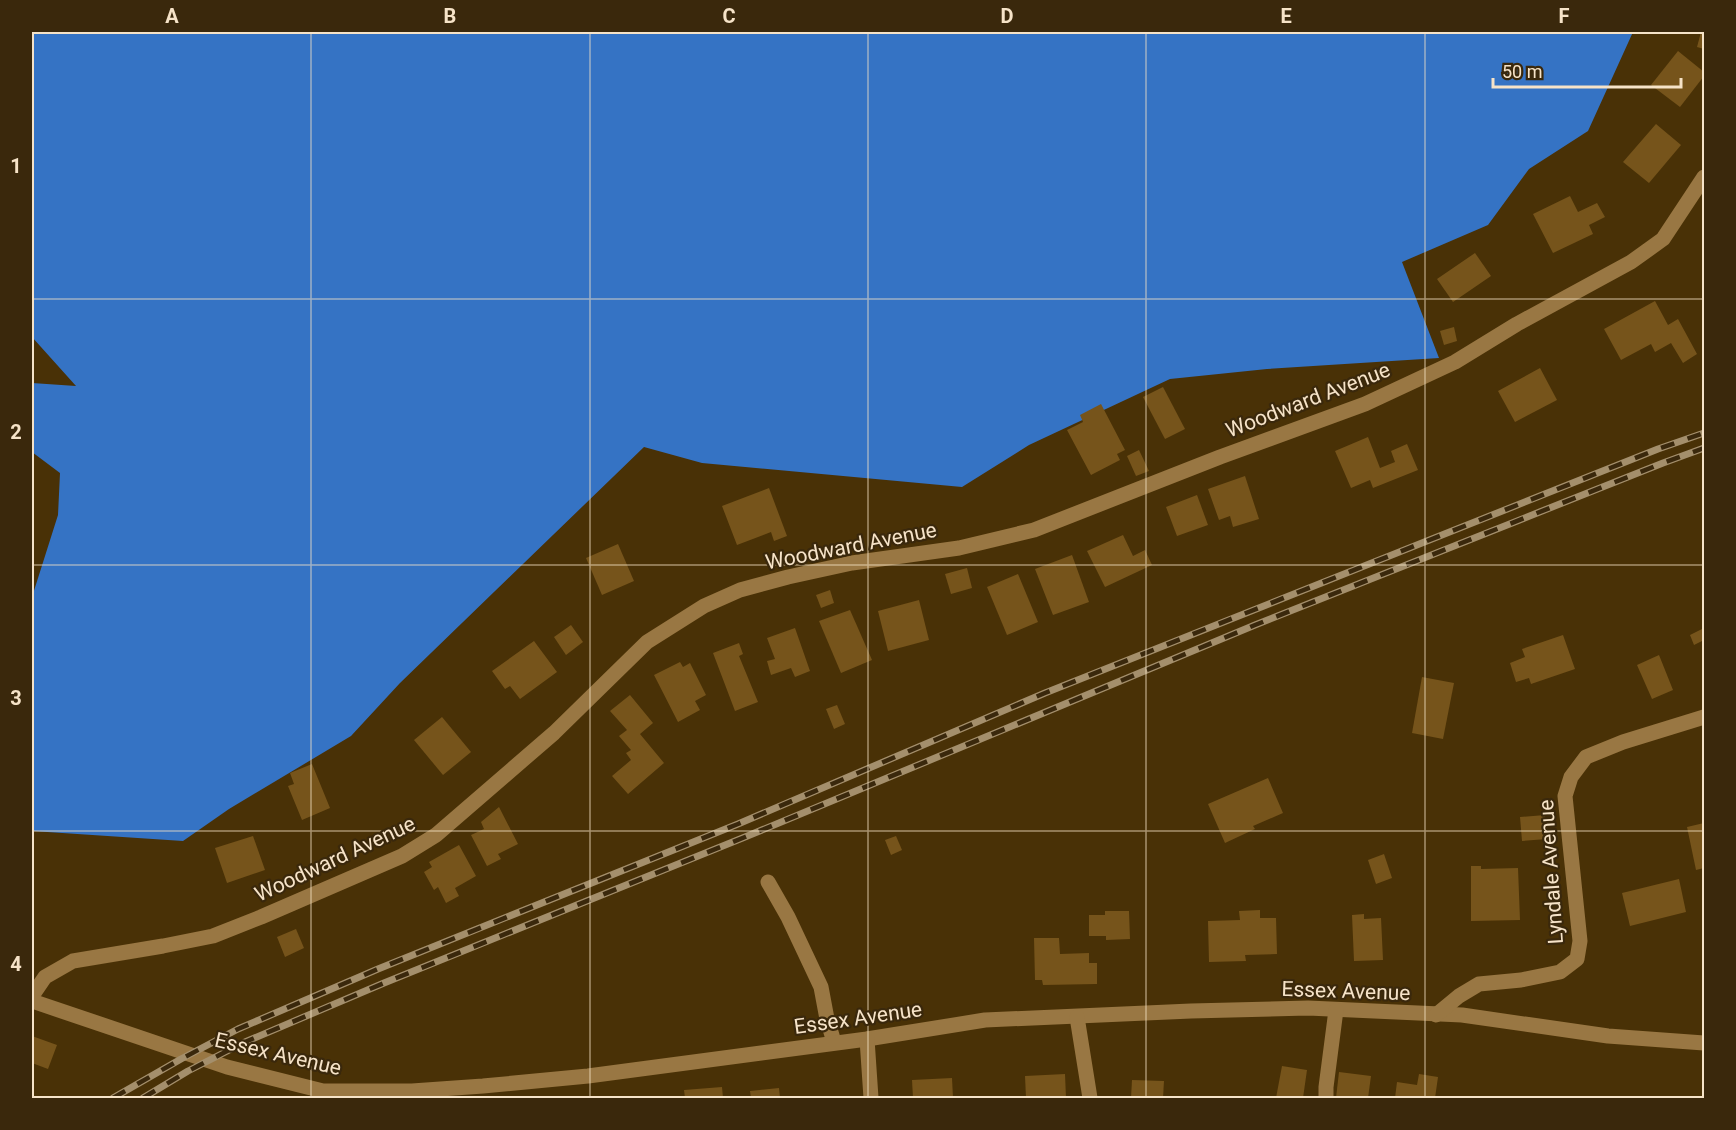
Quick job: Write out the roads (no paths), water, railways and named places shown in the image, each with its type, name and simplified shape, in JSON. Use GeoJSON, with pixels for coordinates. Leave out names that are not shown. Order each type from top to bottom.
{"type":"FeatureCollection","features":[{"type":"Feature","properties":{"kind":"street","name":"Woodward Avenue"},"geometry":{"type":"LineString","coordinates":[[32,998],[45,977],[73,960],[213,936],[402,856],[436,834],[554,733],[647,642],[704,606],[731,594],[788,577],[852,563],[959,548],[1035,530],[1220,457],[1365,404],[1455,362],[1517,324],[1631,261],[1663,238],[1704,177]]}},
{"type":"Feature","properties":{"kind":"street","name":"Lyndale Avenue"},"geometry":{"type":"LineString","coordinates":[[1436,1015],[1459,996],[1479,984],[1521,980],[1560,972],[1577,959],[1580,941],[1565,796],[1571,777],[1586,757],[1623,742],[1704,717]]}},
{"type":"Feature","properties":{"kind":"street"},"geometry":{"type":"LineString","coordinates":[[768,882],[788,917],[821,987],[834,1042]]}},
{"type":"Feature","properties":{"kind":"street","name":"Essex Avenue"},"geometry":{"type":"LineString","coordinates":[[32,998],[227,1067],[338,1095],[588,1076],[867,1039],[985,1020],[1191,1011],[1308,1008],[1462,1015],[1608,1036],[1704,1043]]}},
{"type":"Feature","properties":{"kind":"street"},"geometry":{"type":"LineString","coordinates":[[1326,1098],[1336,1010]]}},
{"type":"Feature","properties":{"kind":"street"},"geometry":{"type":"LineString","coordinates":[[1077,1017],[1090,1098]]}},
{"type":"Feature","properties":{"kind":"street"},"geometry":{"type":"LineString","coordinates":[[867,1039],[871,1098]]}},
{"type":"Feature","properties":{"kind":"water"},"geometry":{"type":"Polygon","coordinates":[[[32,32],[1633,32],[1588,131],[1529,169],[1488,225],[1402,262],[1439,358],[1267,369],[1170,379],[1029,445],[962,487],[702,463],[644,447],[400,683],[351,736],[229,809],[183,841],[32,831],[32,597],[58,515],[60,473],[32,452],[32,383],[76,386],[32,337],[32,32]]]}},
{"type":"Feature","properties":{"kind":"railway"},"geometry":{"type":"LineString","coordinates":[[113,1098],[238,1029],[378,969],[738,824],[1045,693],[1658,449],[1704,433]]}},
{"type":"Feature","properties":{"kind":"railway"},"geometry":{"type":"LineString","coordinates":[[143,1098],[188,1071],[245,1042],[384,983],[745,837],[1255,625],[1704,448]]}}]}
